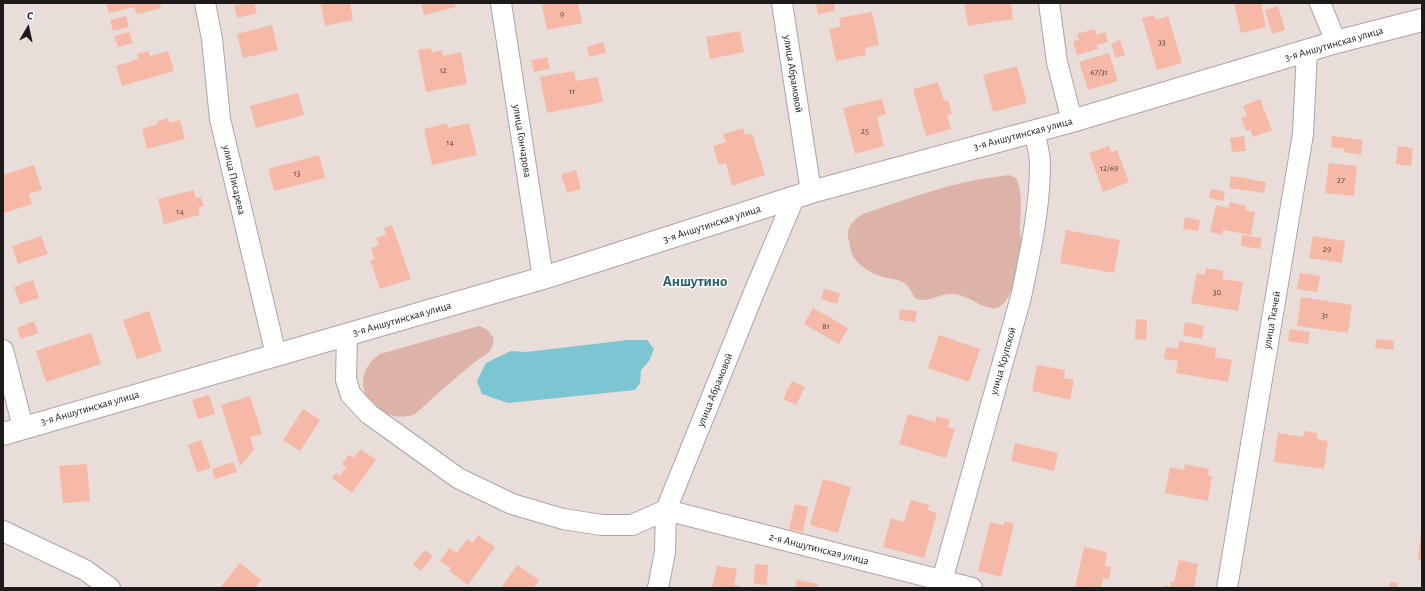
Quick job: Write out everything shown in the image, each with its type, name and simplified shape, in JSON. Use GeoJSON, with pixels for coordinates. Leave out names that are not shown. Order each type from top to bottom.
{"type":"FeatureCollection","features":[{"type":"Feature","properties":{"kind":"street","name":"улица Писарева"},"geometry":{"type":"LineString","coordinates":[[206,3],[212,39],[220,119],[276,355]]}},
{"type":"Feature","properties":{"kind":"street","name":"улица Гончарова"},"geometry":{"type":"LineString","coordinates":[[501,3],[543,278]]}},
{"type":"Feature","properties":{"kind":"street","name":"улица Абрамовой"},"geometry":{"type":"LineString","coordinates":[[658,588],[665,552],[666,510],[752,298],[802,195],[782,3]]}},
{"type":"Feature","properties":{"kind":"street"},"geometry":{"type":"LineString","coordinates":[[1049,3],[1057,62],[1072,121]]}},
{"type":"Feature","properties":{"kind":"street"},"geometry":{"type":"LineString","coordinates":[[1320,3],[1336,42]]}},
{"type":"Feature","properties":{"kind":"street","name":"3-я Аншутинская улица"},"geometry":{"type":"LineString","coordinates":[[3,434],[543,278],[802,195],[1034,130],[1072,121],[1336,42],[1422,20]]}},
{"type":"Feature","properties":{"kind":"street","name":"улица Ткачей"},"geometry":{"type":"LineString","coordinates":[[1227,588],[1303,134],[1307,51]]}},
{"type":"Feature","properties":{"kind":"street","name":"улица Крупской"},"geometry":{"type":"LineString","coordinates":[[941,584],[1021,297],[1029,260],[1035,227],[1040,162],[1034,130]]}},
{"type":"Feature","properties":{"kind":"street"},"geometry":{"type":"LineString","coordinates":[[347,334],[346,380],[351,396],[369,414],[458,478],[512,504],[563,519],[602,525],[632,525],[666,510]]}},
{"type":"Feature","properties":{"kind":"street"},"geometry":{"type":"LineString","coordinates":[[3,350],[23,427]]}},
{"type":"Feature","properties":{"kind":"street","name":"2-я Аншутинская улица"},"geometry":{"type":"LineString","coordinates":[[666,510],[941,584],[972,588]]}},
{"type":"Feature","properties":{"kind":"street"},"geometry":{"type":"LineString","coordinates":[[3,531],[85,570],[110,588]]}},
{"type":"Feature","properties":{"kind":"shaded area"},"geometry":{"type":"Polygon","coordinates":[[[1009,175],[1016,178],[1020,190],[1021,245],[1018,269],[1012,288],[1009,296],[999,307],[988,308],[965,297],[953,294],[946,294],[924,300],[917,299],[906,284],[898,280],[873,273],[861,265],[853,256],[848,232],[853,222],[863,214],[951,186],[981,179],[1009,175]]]}},
{"type":"Feature","properties":{"kind":"shaded area"},"geometry":{"type":"Polygon","coordinates":[[[479,326],[486,329],[493,338],[493,345],[490,351],[440,391],[415,414],[401,417],[388,414],[377,408],[368,399],[364,389],[364,377],[369,365],[380,354],[479,326]]]}},
{"type":"Feature","properties":{"kind":"water"},"geometry":{"type":"Polygon","coordinates":[[[628,340],[647,340],[654,349],[649,361],[641,370],[640,383],[635,390],[508,403],[482,394],[477,381],[486,363],[511,351],[526,352],[628,340]]]}},
{"type":"Feature","properties":{"kind":"building"},"geometry":{"type":"Polygon","coordinates":[[[106,3],[160,3],[161,8],[137,14],[134,7],[109,13],[106,3]]]}},
{"type":"Feature","properties":{"kind":"building"},"geometry":{"type":"Polygon","coordinates":[[[245,3],[254,3],[257,13],[237,18],[234,6],[245,3]]]}},
{"type":"Feature","properties":{"kind":"building"},"geometry":{"type":"Polygon","coordinates":[[[330,3],[350,3],[353,20],[325,26],[321,5],[330,3]]]}},
{"type":"Feature","properties":{"kind":"building"},"geometry":{"type":"Polygon","coordinates":[[[421,3],[455,3],[456,7],[424,15],[421,3]]]}},
{"type":"Feature","properties":{"kind":"building"},"geometry":{"type":"Polygon","coordinates":[[[550,3],[578,3],[582,23],[547,30],[542,5],[550,3]]]}},
{"type":"Feature","properties":{"kind":"building"},"geometry":{"type":"Polygon","coordinates":[[[816,3],[834,3],[835,11],[818,14],[816,3]]]}},
{"type":"Feature","properties":{"kind":"building"},"geometry":{"type":"Polygon","coordinates":[[[964,3],[1011,3],[1013,19],[968,26],[964,3]]]}},
{"type":"Feature","properties":{"kind":"building"},"geometry":{"type":"Polygon","coordinates":[[[1234,3],[1261,3],[1266,27],[1241,33],[1234,3]]]}},
{"type":"Feature","properties":{"kind":"building"},"geometry":{"type":"Polygon","coordinates":[[[1278,6],[1285,30],[1272,34],[1265,10],[1278,6]]]}},
{"type":"Feature","properties":{"kind":"building"},"geometry":{"type":"Polygon","coordinates":[[[872,12],[879,45],[865,48],[866,55],[836,61],[829,29],[841,26],[839,18],[872,12]]]}},
{"type":"Feature","properties":{"kind":"building"},"geometry":{"type":"Polygon","coordinates":[[[1154,15],[1156,20],[1168,16],[1182,63],[1157,70],[1142,18],[1154,15]]]}},
{"type":"Feature","properties":{"kind":"building"},"geometry":{"type":"Polygon","coordinates":[[[126,16],[129,27],[113,31],[110,20],[126,16]]]}},
{"type":"Feature","properties":{"kind":"building"},"geometry":{"type":"Polygon","coordinates":[[[272,25],[278,50],[243,58],[237,34],[272,25]]]}},
{"type":"Feature","properties":{"kind":"building"},"geometry":{"type":"Polygon","coordinates":[[[1095,29],[1096,35],[1105,32],[1108,42],[1097,45],[1098,49],[1077,55],[1073,41],[1079,40],[1077,34],[1095,29]]]}},
{"type":"Feature","properties":{"kind":"building"},"geometry":{"type":"Polygon","coordinates":[[[740,31],[744,52],[710,59],[706,37],[740,31]]]}},
{"type":"Feature","properties":{"kind":"building"},"geometry":{"type":"Polygon","coordinates":[[[129,32],[133,43],[118,47],[114,36],[129,32]]]}},
{"type":"Feature","properties":{"kind":"building"},"geometry":{"type":"Polygon","coordinates":[[[1120,40],[1125,55],[1116,58],[1111,44],[1120,40]]]}},
{"type":"Feature","properties":{"kind":"building"},"geometry":{"type":"Polygon","coordinates":[[[603,42],[606,53],[589,57],[587,47],[603,42]]]}},
{"type":"Feature","properties":{"kind":"building"},"geometry":{"type":"Polygon","coordinates":[[[431,48],[432,52],[442,50],[443,56],[461,52],[467,84],[426,92],[418,50],[431,48]]]}},
{"type":"Feature","properties":{"kind":"building"},"geometry":{"type":"Polygon","coordinates":[[[148,51],[150,56],[168,51],[174,71],[122,86],[116,66],[138,59],[137,54],[148,51]]]}},
{"type":"Feature","properties":{"kind":"building"},"geometry":{"type":"Polygon","coordinates":[[[1109,53],[1118,81],[1088,90],[1079,62],[1109,53]]]}},
{"type":"Feature","properties":{"kind":"building"},"geometry":{"type":"Polygon","coordinates":[[[547,57],[550,69],[534,72],[531,60],[547,57]]]}},
{"type":"Feature","properties":{"kind":"building"},"geometry":{"type":"Polygon","coordinates":[[[1017,66],[1027,103],[993,112],[983,75],[1017,66]]]}},
{"type":"Feature","properties":{"kind":"building"},"geometry":{"type":"Polygon","coordinates":[[[574,71],[576,81],[598,77],[603,102],[547,113],[540,77],[574,71]]]}},
{"type":"Feature","properties":{"kind":"building"},"geometry":{"type":"Polygon","coordinates":[[[938,82],[944,101],[948,100],[952,114],[947,115],[951,129],[926,136],[913,89],[938,82]]]}},
{"type":"Feature","properties":{"kind":"building"},"geometry":{"type":"Polygon","coordinates":[[[298,93],[304,115],[256,128],[250,106],[298,93]]]}},
{"type":"Feature","properties":{"kind":"building"},"geometry":{"type":"Polygon","coordinates":[[[882,99],[886,114],[877,117],[884,146],[855,154],[843,108],[882,99]]]}},
{"type":"Feature","properties":{"kind":"building"},"geometry":{"type":"Polygon","coordinates":[[[1260,99],[1272,130],[1253,137],[1250,129],[1246,131],[1241,118],[1247,116],[1243,106],[1260,99]]]}},
{"type":"Feature","properties":{"kind":"building"},"geometry":{"type":"Polygon","coordinates":[[[168,118],[169,123],[180,120],[185,139],[147,149],[142,129],[158,124],[158,121],[168,118]]]}},
{"type":"Feature","properties":{"kind":"building"},"geometry":{"type":"Polygon","coordinates":[[[447,123],[448,128],[469,123],[477,155],[432,165],[424,129],[447,123]]]}},
{"type":"Feature","properties":{"kind":"building"},"geometry":{"type":"Polygon","coordinates":[[[743,128],[745,135],[752,133],[765,175],[732,186],[726,163],[719,165],[713,146],[726,142],[723,134],[743,128]]]}},
{"type":"Feature","properties":{"kind":"building"},"geometry":{"type":"Polygon","coordinates":[[[1244,136],[1246,151],[1232,152],[1230,138],[1244,136]]]}},
{"type":"Feature","properties":{"kind":"building"},"geometry":{"type":"Polygon","coordinates":[[[1332,136],[1363,140],[1361,155],[1344,152],[1345,149],[1331,147],[1332,136]]]}},
{"type":"Feature","properties":{"kind":"building"},"geometry":{"type":"Polygon","coordinates":[[[1109,146],[1111,152],[1117,150],[1129,182],[1103,192],[1089,153],[1109,146]]]}},
{"type":"Feature","properties":{"kind":"building"},"geometry":{"type":"Polygon","coordinates":[[[1398,146],[1413,148],[1411,166],[1396,164],[1398,146]]]}},
{"type":"Feature","properties":{"kind":"building"},"geometry":{"type":"Polygon","coordinates":[[[319,155],[325,178],[274,191],[268,169],[319,155]]]}},
{"type":"Feature","properties":{"kind":"building"},"geometry":{"type":"Polygon","coordinates":[[[1329,163],[1357,166],[1354,196],[1325,193],[1329,163]]]}},
{"type":"Feature","properties":{"kind":"building"},"geometry":{"type":"Polygon","coordinates":[[[34,165],[42,190],[29,194],[32,204],[4,213],[3,175],[34,165]]]}},
{"type":"Feature","properties":{"kind":"building"},"geometry":{"type":"Polygon","coordinates":[[[576,170],[581,189],[567,193],[561,174],[576,170]]]}},
{"type":"Feature","properties":{"kind":"building"},"geometry":{"type":"Polygon","coordinates":[[[1231,176],[1266,182],[1264,193],[1229,188],[1231,176]]]}},
{"type":"Feature","properties":{"kind":"building"},"geometry":{"type":"Polygon","coordinates":[[[1211,189],[1225,192],[1223,201],[1209,198],[1211,189]]]}},
{"type":"Feature","properties":{"kind":"building"},"geometry":{"type":"Polygon","coordinates":[[[194,190],[196,198],[201,197],[204,206],[198,207],[200,215],[164,224],[158,199],[194,190]]]}},
{"type":"Feature","properties":{"kind":"building"},"geometry":{"type":"Polygon","coordinates":[[[1230,202],[1246,206],[1245,210],[1255,212],[1251,235],[1223,230],[1222,235],[1210,232],[1216,205],[1228,208],[1230,202]]]}},
{"type":"Feature","properties":{"kind":"building"},"geometry":{"type":"Polygon","coordinates":[[[1185,217],[1200,220],[1198,231],[1183,229],[1185,217]]]}},
{"type":"Feature","properties":{"kind":"building"},"geometry":{"type":"Polygon","coordinates":[[[392,225],[411,279],[380,289],[370,260],[375,259],[371,248],[379,245],[376,238],[386,235],[384,228],[392,225]]]}},
{"type":"Feature","properties":{"kind":"building"},"geometry":{"type":"Polygon","coordinates":[[[1066,230],[1120,240],[1114,273],[1060,263],[1066,230]]]}},
{"type":"Feature","properties":{"kind":"building"},"geometry":{"type":"Polygon","coordinates":[[[1242,235],[1262,238],[1260,249],[1241,246],[1242,235]]]}},
{"type":"Feature","properties":{"kind":"building"},"geometry":{"type":"Polygon","coordinates":[[[41,236],[48,254],[18,264],[12,246],[41,236]]]}},
{"type":"Feature","properties":{"kind":"building"},"geometry":{"type":"Polygon","coordinates":[[[1313,236],[1345,241],[1342,263],[1309,258],[1313,236]]]}},
{"type":"Feature","properties":{"kind":"building"},"geometry":{"type":"Polygon","coordinates":[[[1206,268],[1224,271],[1222,279],[1243,282],[1238,311],[1191,303],[1197,273],[1205,275],[1206,268]]]}},
{"type":"Feature","properties":{"kind":"building"},"geometry":{"type":"Polygon","coordinates":[[[1300,273],[1320,276],[1317,292],[1297,289],[1300,273]]]}},
{"type":"Feature","properties":{"kind":"building"},"geometry":{"type":"Polygon","coordinates":[[[33,280],[39,298],[20,304],[14,287],[33,280]]]}},
{"type":"Feature","properties":{"kind":"building"},"geometry":{"type":"Polygon","coordinates":[[[824,289],[840,293],[837,304],[821,299],[824,289]]]}},
{"type":"Feature","properties":{"kind":"building"},"geometry":{"type":"Polygon","coordinates":[[[1301,297],[1352,305],[1348,333],[1297,326],[1301,297]]]}},
{"type":"Feature","properties":{"kind":"building"},"geometry":{"type":"Polygon","coordinates":[[[813,308],[848,328],[839,344],[804,324],[813,308]]]}},
{"type":"Feature","properties":{"kind":"building"},"geometry":{"type":"Polygon","coordinates":[[[900,309],[917,311],[915,322],[899,320],[900,309]]]}},
{"type":"Feature","properties":{"kind":"building"},"geometry":{"type":"Polygon","coordinates":[[[149,311],[162,351],[137,359],[123,320],[149,311]]]}},
{"type":"Feature","properties":{"kind":"building"},"geometry":{"type":"Polygon","coordinates":[[[1136,319],[1147,320],[1146,340],[1135,339],[1136,319]]]}},
{"type":"Feature","properties":{"kind":"building"},"geometry":{"type":"Polygon","coordinates":[[[34,321],[38,333],[21,339],[17,328],[34,321]]]}},
{"type":"Feature","properties":{"kind":"building"},"geometry":{"type":"Polygon","coordinates":[[[1185,322],[1204,326],[1202,339],[1183,335],[1185,322]]]}},
{"type":"Feature","properties":{"kind":"building"},"geometry":{"type":"Polygon","coordinates":[[[1290,329],[1310,332],[1308,344],[1288,341],[1290,329]]]}},
{"type":"Feature","properties":{"kind":"building"},"geometry":{"type":"Polygon","coordinates":[[[91,333],[101,364],[46,382],[36,351],[91,333]]]}},
{"type":"Feature","properties":{"kind":"building"},"geometry":{"type":"Polygon","coordinates":[[[939,335],[980,349],[969,382],[928,368],[939,335]]]}},
{"type":"Feature","properties":{"kind":"building"},"geometry":{"type":"Polygon","coordinates":[[[1376,339],[1394,341],[1394,350],[1375,348],[1376,339]]]}},
{"type":"Feature","properties":{"kind":"building"},"geometry":{"type":"Polygon","coordinates":[[[1179,341],[1216,348],[1215,357],[1232,360],[1228,382],[1176,373],[1178,361],[1164,359],[1166,347],[1178,349],[1179,341]]]}},
{"type":"Feature","properties":{"kind":"building"},"geometry":{"type":"Polygon","coordinates":[[[1037,365],[1065,370],[1064,378],[1074,380],[1070,400],[1032,391],[1037,365]]]}},
{"type":"Feature","properties":{"kind":"building"},"geometry":{"type":"Polygon","coordinates":[[[792,381],[805,387],[796,405],[783,399],[792,381]]]}},
{"type":"Feature","properties":{"kind":"building"},"geometry":{"type":"Polygon","coordinates":[[[209,395],[215,414],[198,419],[192,400],[209,395]]]}},
{"type":"Feature","properties":{"kind":"building"},"geometry":{"type":"Polygon","coordinates":[[[250,396],[262,434],[250,437],[254,450],[240,466],[221,405],[250,396]]]}},
{"type":"Feature","properties":{"kind":"building"},"geometry":{"type":"Polygon","coordinates":[[[303,409],[320,420],[300,451],[283,440],[303,409]]]}},
{"type":"Feature","properties":{"kind":"building"},"geometry":{"type":"Polygon","coordinates":[[[908,414],[935,422],[937,416],[950,420],[948,427],[955,429],[946,458],[899,444],[908,414]]]}},
{"type":"Feature","properties":{"kind":"building"},"geometry":{"type":"Polygon","coordinates":[[[1304,431],[1317,433],[1317,439],[1328,441],[1324,469],[1274,462],[1278,433],[1303,437],[1304,431]]]}},
{"type":"Feature","properties":{"kind":"building"},"geometry":{"type":"Polygon","coordinates":[[[201,440],[211,468],[197,472],[188,445],[201,440]]]}},
{"type":"Feature","properties":{"kind":"building"},"geometry":{"type":"Polygon","coordinates":[[[1015,443],[1058,453],[1054,471],[1011,461],[1015,443]]]}},
{"type":"Feature","properties":{"kind":"building"},"geometry":{"type":"Polygon","coordinates":[[[361,449],[376,460],[352,493],[332,478],[336,473],[340,476],[346,467],[342,464],[349,455],[354,458],[361,449]]]}},
{"type":"Feature","properties":{"kind":"building"},"geometry":{"type":"Polygon","coordinates":[[[233,462],[237,472],[215,479],[212,469],[233,462]]]}},
{"type":"Feature","properties":{"kind":"building"},"geometry":{"type":"Polygon","coordinates":[[[87,464],[90,501],[63,503],[59,466],[87,464]]]}},
{"type":"Feature","properties":{"kind":"building"},"geometry":{"type":"Polygon","coordinates":[[[1185,464],[1209,469],[1208,475],[1212,476],[1208,501],[1165,493],[1170,467],[1184,470],[1185,464]]]}},
{"type":"Feature","properties":{"kind":"building"},"geometry":{"type":"Polygon","coordinates":[[[823,479],[851,487],[838,533],[810,525],[823,479]]]}},
{"type":"Feature","properties":{"kind":"building"},"geometry":{"type":"Polygon","coordinates":[[[911,500],[929,505],[928,510],[937,513],[924,558],[883,547],[891,518],[904,522],[911,500]]]}},
{"type":"Feature","properties":{"kind":"building"},"geometry":{"type":"Polygon","coordinates":[[[795,504],[808,507],[803,532],[789,529],[795,504]]]}},
{"type":"Feature","properties":{"kind":"building"},"geometry":{"type":"Polygon","coordinates":[[[1005,521],[1014,524],[1001,577],[978,571],[990,522],[1004,525],[1005,521]]]}},
{"type":"Feature","properties":{"kind":"building"},"geometry":{"type":"Polygon","coordinates":[[[1422,533],[1422,561],[1418,560],[1422,533]]]}},
{"type":"Feature","properties":{"kind":"building"},"geometry":{"type":"Polygon","coordinates":[[[478,535],[495,547],[468,585],[449,571],[451,568],[440,561],[449,548],[457,553],[467,539],[473,543],[478,535]]]}},
{"type":"Feature","properties":{"kind":"building"},"geometry":{"type":"Polygon","coordinates":[[[1084,547],[1107,552],[1105,566],[1111,567],[1109,579],[1103,578],[1101,588],[1075,588],[1084,547]]]}},
{"type":"Feature","properties":{"kind":"building"},"geometry":{"type":"Polygon","coordinates":[[[425,550],[433,556],[421,571],[413,564],[425,550]]]}},
{"type":"Feature","properties":{"kind":"building"},"geometry":{"type":"Polygon","coordinates":[[[1179,560],[1198,564],[1194,588],[1164,588],[1164,585],[1170,587],[1171,581],[1174,582],[1179,560]]]}},
{"type":"Feature","properties":{"kind":"building"},"geometry":{"type":"Polygon","coordinates":[[[240,563],[261,580],[255,588],[220,588],[240,563]]]}},
{"type":"Feature","properties":{"kind":"building"},"geometry":{"type":"Polygon","coordinates":[[[755,564],[768,565],[767,585],[754,584],[755,564]]]}},
{"type":"Feature","properties":{"kind":"building"},"geometry":{"type":"Polygon","coordinates":[[[517,565],[539,580],[534,588],[501,588],[517,565]]]}},
{"type":"Feature","properties":{"kind":"building"},"geometry":{"type":"Polygon","coordinates":[[[717,566],[737,569],[734,585],[740,586],[740,588],[712,588],[717,566]]]}},
{"type":"Feature","properties":{"kind":"building"},"geometry":{"type":"Polygon","coordinates":[[[797,580],[818,584],[817,588],[795,588],[797,580]]]}},
{"type":"Feature","properties":{"kind":"building"},"geometry":{"type":"Polygon","coordinates":[[[1390,582],[1398,583],[1397,588],[1389,588],[1390,582]]]}},
{"type":"Feature","properties":{"kind":"district","name":"Аншутино"},"geometry":{"type":"Point","coordinates":[695,281]}}]}
